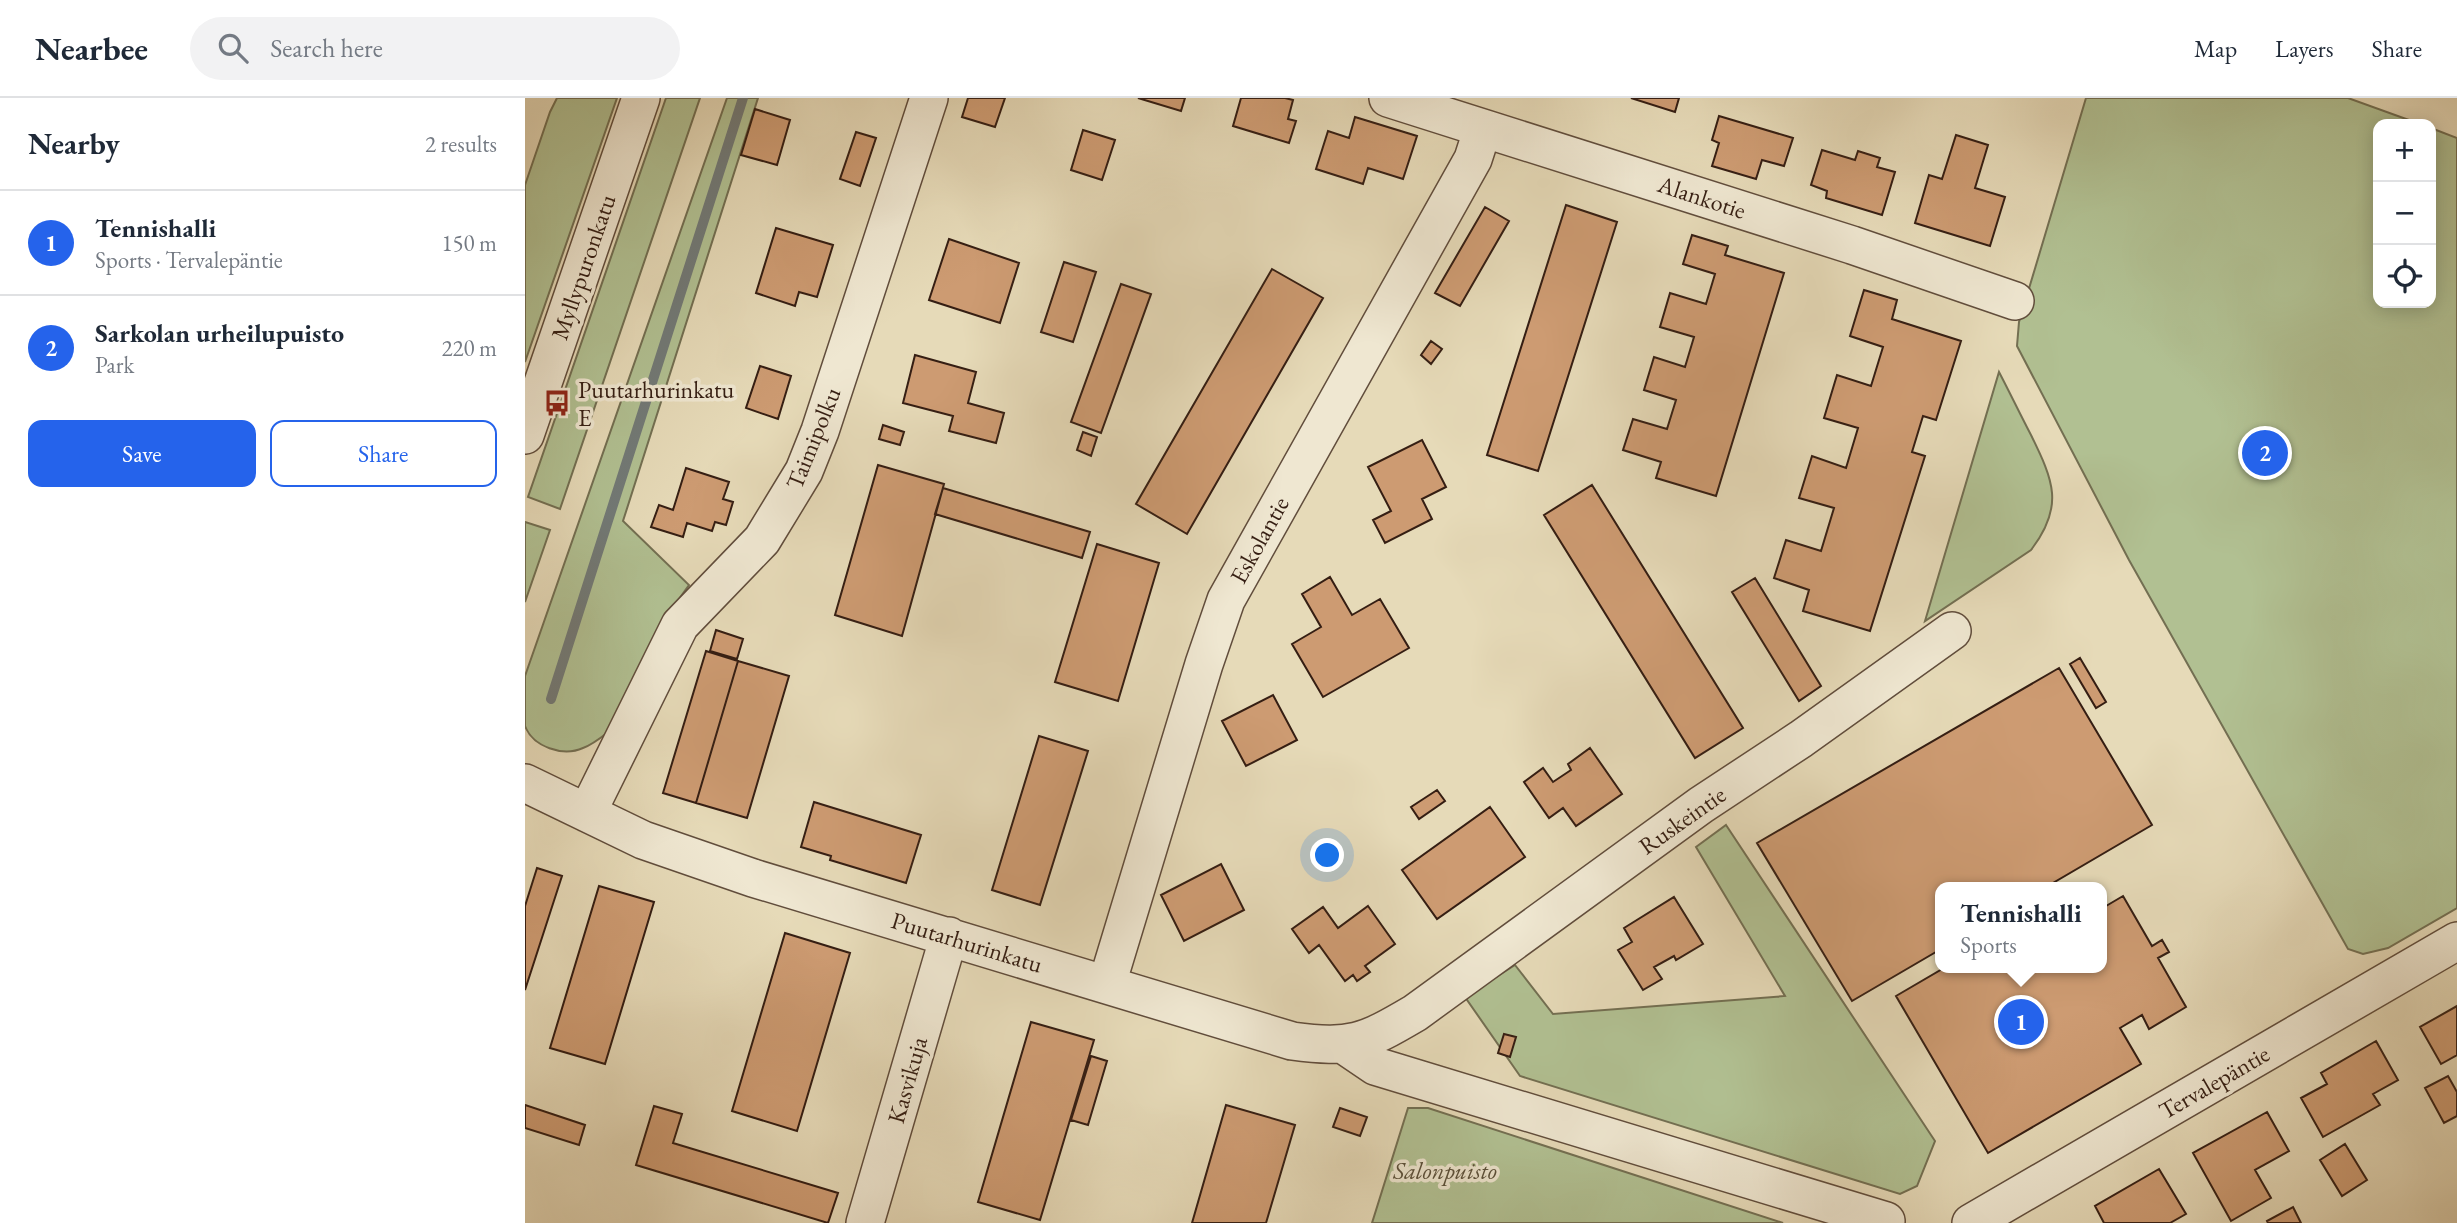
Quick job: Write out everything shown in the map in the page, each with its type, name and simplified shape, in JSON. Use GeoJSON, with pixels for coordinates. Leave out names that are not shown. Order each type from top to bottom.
{"type":"FeatureCollection","features":[{"type":"Feature","properties":{"kind":"street","name":"Myllypuronkatu"},"geometry":{"type":"LineString","coordinates":[[525,435],[641,98]]}},
{"type":"Feature","properties":{"kind":"street","name":"Taimipolku"},"geometry":{"type":"LineString","coordinates":[[587,813],[680,625],[762,540],[804,471],[820,431],[929,98]]}},
{"type":"Feature","properties":{"kind":"street","name":"Alankotie"},"geometry":{"type":"LineString","coordinates":[[1388,98],[1852,245],[2015,301]]}},
{"type":"Feature","properties":{"kind":"street","name":"Eskolantie"},"geometry":{"type":"LineString","coordinates":[[1107,984],[1226,600],[1473,159],[1483,128]]}},
{"type":"Feature","properties":{"kind":"street","name":"Ruskeintie"},"geometry":{"type":"LineString","coordinates":[[1415,1013],[1701,805],[1801,739],[1952,631]]}},
{"type":"Feature","properties":{"kind":"street","name":"Puutarhurinkatu"},"geometry":{"type":"LineString","coordinates":[[525,783],[643,840],[753,878],[1292,1041],[1345,1045],[1375,1037],[1415,1013]]}},
{"type":"Feature","properties":{"kind":"street","name":"Kasvikuja"},"geometry":{"type":"LineString","coordinates":[[865,1223],[949,936]]}},
{"type":"Feature","properties":{"kind":"street","name":"Tervalepäntie"},"geometry":{"type":"LineString","coordinates":[[1971,1223],[2457,942]]}},
{"type":"Feature","properties":{"kind":"street"},"geometry":{"type":"LineString","coordinates":[[1345,1045],[1375,1066],[1885,1221]]}},
{"type":"Feature","properties":{"kind":"green space"},"geometry":{"type":"Polygon","coordinates":[[[557,98],[617,98],[525,362],[525,185],[557,98]]]}},
{"type":"Feature","properties":{"kind":"green space"},"geometry":{"type":"Polygon","coordinates":[[[666,98],[700,98],[560,509],[528,497],[666,98]]]}},
{"type":"Feature","properties":{"kind":"green space"},"geometry":{"type":"Polygon","coordinates":[[[727,98],[758,98],[623,521],[689,585],[661,624],[612,729],[583,748],[558,751],[535,740],[525,726],[525,676],[727,98]]]}},
{"type":"Feature","properties":{"kind":"green space"},"geometry":{"type":"Polygon","coordinates":[[[2086,98],[2348,98],[2406,119],[2373,119],[2373,308],[2436,308],[2436,130],[2457,138],[2457,908],[2388,948],[2363,954],[2348,949],[2129,560],[2017,346],[2019,322],[2086,98]]]}},
{"type":"Feature","properties":{"kind":"green space"},"geometry":{"type":"Polygon","coordinates":[[[1999,372],[2050,480],[2052,506],[2048,520],[2031,550],[1925,621],[1999,372]]]}},
{"type":"Feature","properties":{"kind":"green space"},"geometry":{"type":"Polygon","coordinates":[[[525,522],[550,530],[525,602],[525,522]]]}},
{"type":"Feature","properties":{"kind":"green space"},"geometry":{"type":"Polygon","coordinates":[[[1726,825],[1935,1141],[1917,1186],[1900,1194],[1520,1076],[1465,997],[1515,965],[1553,1014],[1785,996],[1696,847],[1726,825]]]}},
{"type":"Feature","properties":{"kind":"green space","name":"Salonpuisto"},"geometry":{"type":"Polygon","coordinates":[[[1408,1108],[1428,1108],[1783,1223],[1372,1223],[1408,1108]]]}},
{"type":"Feature","properties":{"kind":"building"},"geometry":{"type":"Polygon","coordinates":[[[968,98],[1005,98],[995,127],[962,117],[968,98]]]}},
{"type":"Feature","properties":{"kind":"building"},"geometry":{"type":"Polygon","coordinates":[[[1138,98],[1185,98],[1181,111],[1138,98]]]}},
{"type":"Feature","properties":{"kind":"building"},"geometry":{"type":"Polygon","coordinates":[[[1241,98],[1293,100],[1288,119],[1296,121],[1289,143],[1233,126],[1241,98]]]}},
{"type":"Feature","properties":{"kind":"building"},"geometry":{"type":"Polygon","coordinates":[[[1631,98],[1679,98],[1675,112],[1631,98]]]}},
{"type":"Feature","properties":{"kind":"building"},"geometry":{"type":"Polygon","coordinates":[[[755,109],[790,120],[777,165],[741,155],[755,109]]]}},
{"type":"Feature","properties":{"kind":"building"},"geometry":{"type":"Polygon","coordinates":[[[1719,116],[1793,138],[1784,166],[1762,160],[1756,179],[1712,166],[1719,143],[1712,140],[1719,116]]]}},
{"type":"Feature","properties":{"kind":"building"},"geometry":{"type":"Polygon","coordinates":[[[1355,117],[1417,136],[1403,179],[1368,168],[1363,184],[1316,169],[1328,131],[1349,138],[1355,117]]]}},
{"type":"Feature","properties":{"kind":"building"},"geometry":{"type":"Polygon","coordinates":[[[1083,130],[1115,140],[1102,180],[1071,170],[1083,130]]]}},
{"type":"Feature","properties":{"kind":"building"},"geometry":{"type":"Polygon","coordinates":[[[856,132],[876,138],[860,186],[840,179],[856,132]]]}},
{"type":"Feature","properties":{"kind":"building"},"geometry":{"type":"Polygon","coordinates":[[[1956,135],[1988,145],[1975,188],[2005,197],[1990,246],[1915,223],[1929,175],[1942,179],[1956,135]]]}},
{"type":"Feature","properties":{"kind":"building"},"geometry":{"type":"Polygon","coordinates":[[[1822,150],[1855,160],[1858,151],[1880,158],[1877,167],[1895,172],[1882,215],[1826,198],[1827,191],[1811,185],[1822,150]]]}},
{"type":"Feature","properties":{"kind":"building"},"geometry":{"type":"Polygon","coordinates":[[[1566,205],[1617,222],[1538,471],[1487,455],[1566,205]]]}},
{"type":"Feature","properties":{"kind":"building"},"geometry":{"type":"Polygon","coordinates":[[[1485,207],[1509,221],[1460,306],[1435,293],[1485,207]]]}},
{"type":"Feature","properties":{"kind":"building"},"geometry":{"type":"Polygon","coordinates":[[[776,228],[833,245],[817,297],[799,292],[795,306],[756,293],[776,228]]]}},
{"type":"Feature","properties":{"kind":"building"},"geometry":{"type":"Polygon","coordinates":[[[1692,235],[1728,246],[1725,255],[1784,273],[1716,496],[1656,478],[1661,462],[1623,450],[1633,419],[1667,429],[1676,400],[1644,390],[1654,357],[1685,367],[1694,337],[1660,327],[1670,293],[1706,304],[1715,274],[1683,264],[1692,235]]]}},
{"type":"Feature","properties":{"kind":"building"},"geometry":{"type":"Polygon","coordinates":[[[949,239],[1019,263],[1000,323],[929,300],[949,239]]]}},
{"type":"Feature","properties":{"kind":"building"},"geometry":{"type":"Polygon","coordinates":[[[1064,262],[1096,272],[1073,342],[1041,332],[1064,262]]]}},
{"type":"Feature","properties":{"kind":"building"},"geometry":{"type":"Polygon","coordinates":[[[1272,269],[1323,298],[1187,534],[1136,504],[1272,269]]]}},
{"type":"Feature","properties":{"kind":"building"},"geometry":{"type":"Polygon","coordinates":[[[1121,284],[1151,294],[1101,433],[1071,422],[1121,284]]]}},
{"type":"Feature","properties":{"kind":"building"},"geometry":{"type":"Polygon","coordinates":[[[1864,290],[1897,300],[1892,319],[1961,341],[1936,420],[1923,416],[1912,452],[1925,456],[1870,631],[1803,611],[1809,590],[1774,578],[1786,540],[1821,551],[1834,508],[1799,498],[1812,456],[1846,468],[1858,428],[1824,418],[1837,375],[1871,386],[1883,347],[1850,336],[1864,290]]]}},
{"type":"Feature","properties":{"kind":"building"},"geometry":{"type":"Polygon","coordinates":[[[1431,341],[1442,349],[1431,364],[1421,355],[1431,341]]]}},
{"type":"Feature","properties":{"kind":"building"},"geometry":{"type":"Polygon","coordinates":[[[915,355],[976,372],[968,403],[1004,413],[996,443],[949,431],[953,416],[903,403],[915,355]]]}},
{"type":"Feature","properties":{"kind":"building"},"geometry":{"type":"Polygon","coordinates":[[[760,366],[791,376],[778,419],[746,408],[760,366]]]}},
{"type":"Feature","properties":{"kind":"building"},"geometry":{"type":"Polygon","coordinates":[[[883,425],[904,432],[900,445],[879,439],[883,425]]]}},
{"type":"Feature","properties":{"kind":"building"},"geometry":{"type":"Polygon","coordinates":[[[1083,432],[1097,437],[1091,456],[1077,450],[1083,432]]]}},
{"type":"Feature","properties":{"kind":"building"},"geometry":{"type":"Polygon","coordinates":[[[1422,440],[1446,487],[1422,499],[1432,519],[1385,543],[1373,520],[1391,511],[1368,467],[1422,440]]]}},
{"type":"Feature","properties":{"kind":"building"},"geometry":{"type":"Polygon","coordinates":[[[878,465],[944,484],[902,636],[835,615],[878,465]]]}},
{"type":"Feature","properties":{"kind":"building"},"geometry":{"type":"Polygon","coordinates":[[[686,468],[729,482],[723,499],[733,502],[726,525],[715,522],[712,531],[687,523],[683,537],[651,527],[659,505],[673,510],[686,468]]]}},
{"type":"Feature","properties":{"kind":"building"},"geometry":{"type":"Polygon","coordinates":[[[1592,485],[1743,728],[1695,758],[1544,515],[1592,485]]]}},
{"type":"Feature","properties":{"kind":"building"},"geometry":{"type":"Polygon","coordinates":[[[943,488],[1090,532],[1082,558],[935,514],[943,488]]]}},
{"type":"Feature","properties":{"kind":"building"},"geometry":{"type":"Polygon","coordinates":[[[1097,544],[1159,563],[1118,701],[1055,682],[1097,544]]]}},
{"type":"Feature","properties":{"kind":"building"},"geometry":{"type":"Polygon","coordinates":[[[1330,577],[1352,615],[1380,599],[1409,648],[1323,697],[1292,644],[1321,627],[1302,594],[1330,577]]]}},
{"type":"Feature","properties":{"kind":"building"},"geometry":{"type":"Polygon","coordinates":[[[1755,578],[1821,686],[1799,701],[1732,592],[1755,578]]]}},
{"type":"Feature","properties":{"kind":"building"},"geometry":{"type":"Polygon","coordinates":[[[716,630],[743,639],[737,659],[710,651],[716,630]]]}},
{"type":"Feature","properties":{"kind":"building"},"geometry":{"type":"Polygon","coordinates":[[[706,651],[738,661],[696,803],[663,793],[706,651]]]}},
{"type":"Feature","properties":{"kind":"building"},"geometry":{"type":"Polygon","coordinates":[[[2080,658],[2106,702],[2096,708],[2070,664],[2080,658]]]}},
{"type":"Feature","properties":{"kind":"building"},"geometry":{"type":"Polygon","coordinates":[[[738,661],[789,676],[747,818],[696,803],[738,661]]]}},
{"type":"Feature","properties":{"kind":"building"},"geometry":{"type":"Polygon","coordinates":[[[2059,668],[2152,825],[2055,882],[1935,882],[1935,953],[1852,1001],[1757,843],[2059,668]]]}},
{"type":"Feature","properties":{"kind":"building"},"geometry":{"type":"Polygon","coordinates":[[[1273,695],[1297,740],[1246,766],[1222,721],[1273,695]]]}},
{"type":"Feature","properties":{"kind":"building"},"geometry":{"type":"Polygon","coordinates":[[[1039,736],[1088,751],[1040,905],[992,890],[1039,736]]]}},
{"type":"Feature","properties":{"kind":"building"},"geometry":{"type":"Polygon","coordinates":[[[1590,748],[1622,794],[1576,826],[1563,808],[1549,818],[1524,782],[1543,768],[1553,782],[1571,770],[1568,764],[1590,748]]]}},
{"type":"Feature","properties":{"kind":"building"},"geometry":{"type":"Polygon","coordinates":[[[1437,790],[1445,801],[1419,819],[1411,807],[1437,790]]]}},
{"type":"Feature","properties":{"kind":"building"},"geometry":{"type":"Polygon","coordinates":[[[814,802],[921,835],[906,883],[830,860],[831,856],[801,847],[814,802]]]}},
{"type":"Feature","properties":{"kind":"building"},"geometry":{"type":"Polygon","coordinates":[[[1490,807],[1525,857],[1437,919],[1402,870],[1490,807]]]}},
{"type":"Feature","properties":{"kind":"building"},"geometry":{"type":"Polygon","coordinates":[[[1221,864],[1244,910],[1184,941],[1161,895],[1221,864]]]}},
{"type":"Feature","properties":{"kind":"building"},"geometry":{"type":"Polygon","coordinates":[[[537,868],[562,876],[525,990],[525,906],[537,868]]]}},
{"type":"Feature","properties":{"kind":"building"},"geometry":{"type":"Polygon","coordinates":[[[599,886],[654,902],[605,1064],[550,1048],[599,886]]]}},
{"type":"Feature","properties":{"kind":"building"},"geometry":{"type":"Polygon","coordinates":[[[2123,896],[2152,946],[2162,940],[2169,952],[2158,958],[2186,1007],[2149,1029],[2142,1015],[2120,1028],[2141,1064],[1988,1153],[1896,996],[1935,973],[2107,973],[2107,905],[2123,896]]]}},
{"type":"Feature","properties":{"kind":"building"},"geometry":{"type":"Polygon","coordinates":[[[1674,897],[1703,944],[1676,960],[1674,956],[1654,967],[1662,979],[1643,990],[1618,950],[1632,942],[1624,928],[1674,897]]]}},
{"type":"Feature","properties":{"kind":"building"},"geometry":{"type":"Polygon","coordinates":[[[1368,906],[1395,944],[1365,966],[1370,972],[1357,981],[1353,975],[1345,981],[1319,945],[1309,953],[1292,929],[1323,907],[1338,928],[1368,906]]]}},
{"type":"Feature","properties":{"kind":"building"},"geometry":{"type":"Polygon","coordinates":[[[785,933],[850,953],[797,1131],[732,1111],[785,933]]]}},
{"type":"Feature","properties":{"kind":"building"},"geometry":{"type":"Polygon","coordinates":[[[2457,1006],[2457,1055],[2441,1064],[2420,1027],[2457,1006]]]}},
{"type":"Feature","properties":{"kind":"building"},"geometry":{"type":"Polygon","coordinates":[[[1031,1022],[1094,1040],[1040,1220],[978,1202],[1031,1022]]]}},
{"type":"Feature","properties":{"kind":"building"},"geometry":{"type":"Polygon","coordinates":[[[1504,1034],[1516,1037],[1510,1057],[1498,1053],[1504,1034]]]}},
{"type":"Feature","properties":{"kind":"building"},"geometry":{"type":"Polygon","coordinates":[[[2376,1041],[2398,1080],[2373,1094],[2380,1105],[2323,1137],[2301,1098],[2327,1084],[2321,1073],[2376,1041]]]}},
{"type":"Feature","properties":{"kind":"building"},"geometry":{"type":"Polygon","coordinates":[[[1091,1056],[1107,1061],[1088,1125],[1071,1120],[1091,1056]]]}},
{"type":"Feature","properties":{"kind":"building"},"geometry":{"type":"Polygon","coordinates":[[[2448,1076],[2457,1092],[2457,1116],[2444,1123],[2425,1088],[2448,1076]]]}},
{"type":"Feature","properties":{"kind":"building"},"geometry":{"type":"Polygon","coordinates":[[[525,1105],[585,1125],[579,1145],[525,1128],[525,1105]]]}},
{"type":"Feature","properties":{"kind":"building"},"geometry":{"type":"Polygon","coordinates":[[[1226,1105],[1295,1125],[1266,1223],[1192,1223],[1226,1105]]]}},
{"type":"Feature","properties":{"kind":"building"},"geometry":{"type":"Polygon","coordinates":[[[654,1106],[682,1114],[673,1143],[838,1193],[828,1223],[636,1165],[654,1106]]]}},
{"type":"Feature","properties":{"kind":"building"},"geometry":{"type":"Polygon","coordinates":[[[1340,1108],[1367,1117],[1360,1136],[1333,1127],[1340,1108]]]}},
{"type":"Feature","properties":{"kind":"building"},"geometry":{"type":"Polygon","coordinates":[[[2267,1112],[2289,1151],[2255,1170],[2271,1198],[2231,1221],[2193,1153],[2267,1112]]]}},
{"type":"Feature","properties":{"kind":"building"},"geometry":{"type":"Polygon","coordinates":[[[2345,1144],[2367,1180],[2342,1196],[2320,1160],[2345,1144]]]}},
{"type":"Feature","properties":{"kind":"building"},"geometry":{"type":"Polygon","coordinates":[[[2159,1169],[2186,1214],[2170,1223],[2104,1223],[2095,1206],[2159,1169]]]}},
{"type":"Feature","properties":{"kind":"building"},"geometry":{"type":"Polygon","coordinates":[[[2293,1207],[2301,1223],[2268,1223],[2267,1221],[2293,1207]]]}},
{"type":"Feature","properties":{"kind":"waterway"},"geometry":{"type":"LineString","coordinates":[[551,699],[743,98]]}},
{"type":"Feature","properties":{"kind":"place","name":"Puutarhurinkatu E"},"geometry":{"type":"Point","coordinates":[557,403]}},
{"type":"Feature","properties":{"kind":"place","name":"Sarkolan urheilupuisto"},"geometry":{"type":"Point","coordinates":[2265,453]}},
{"type":"Feature","properties":{"kind":"place","name":"Tennishalli"},"geometry":{"type":"Point","coordinates":[2021,1022]}}]}
